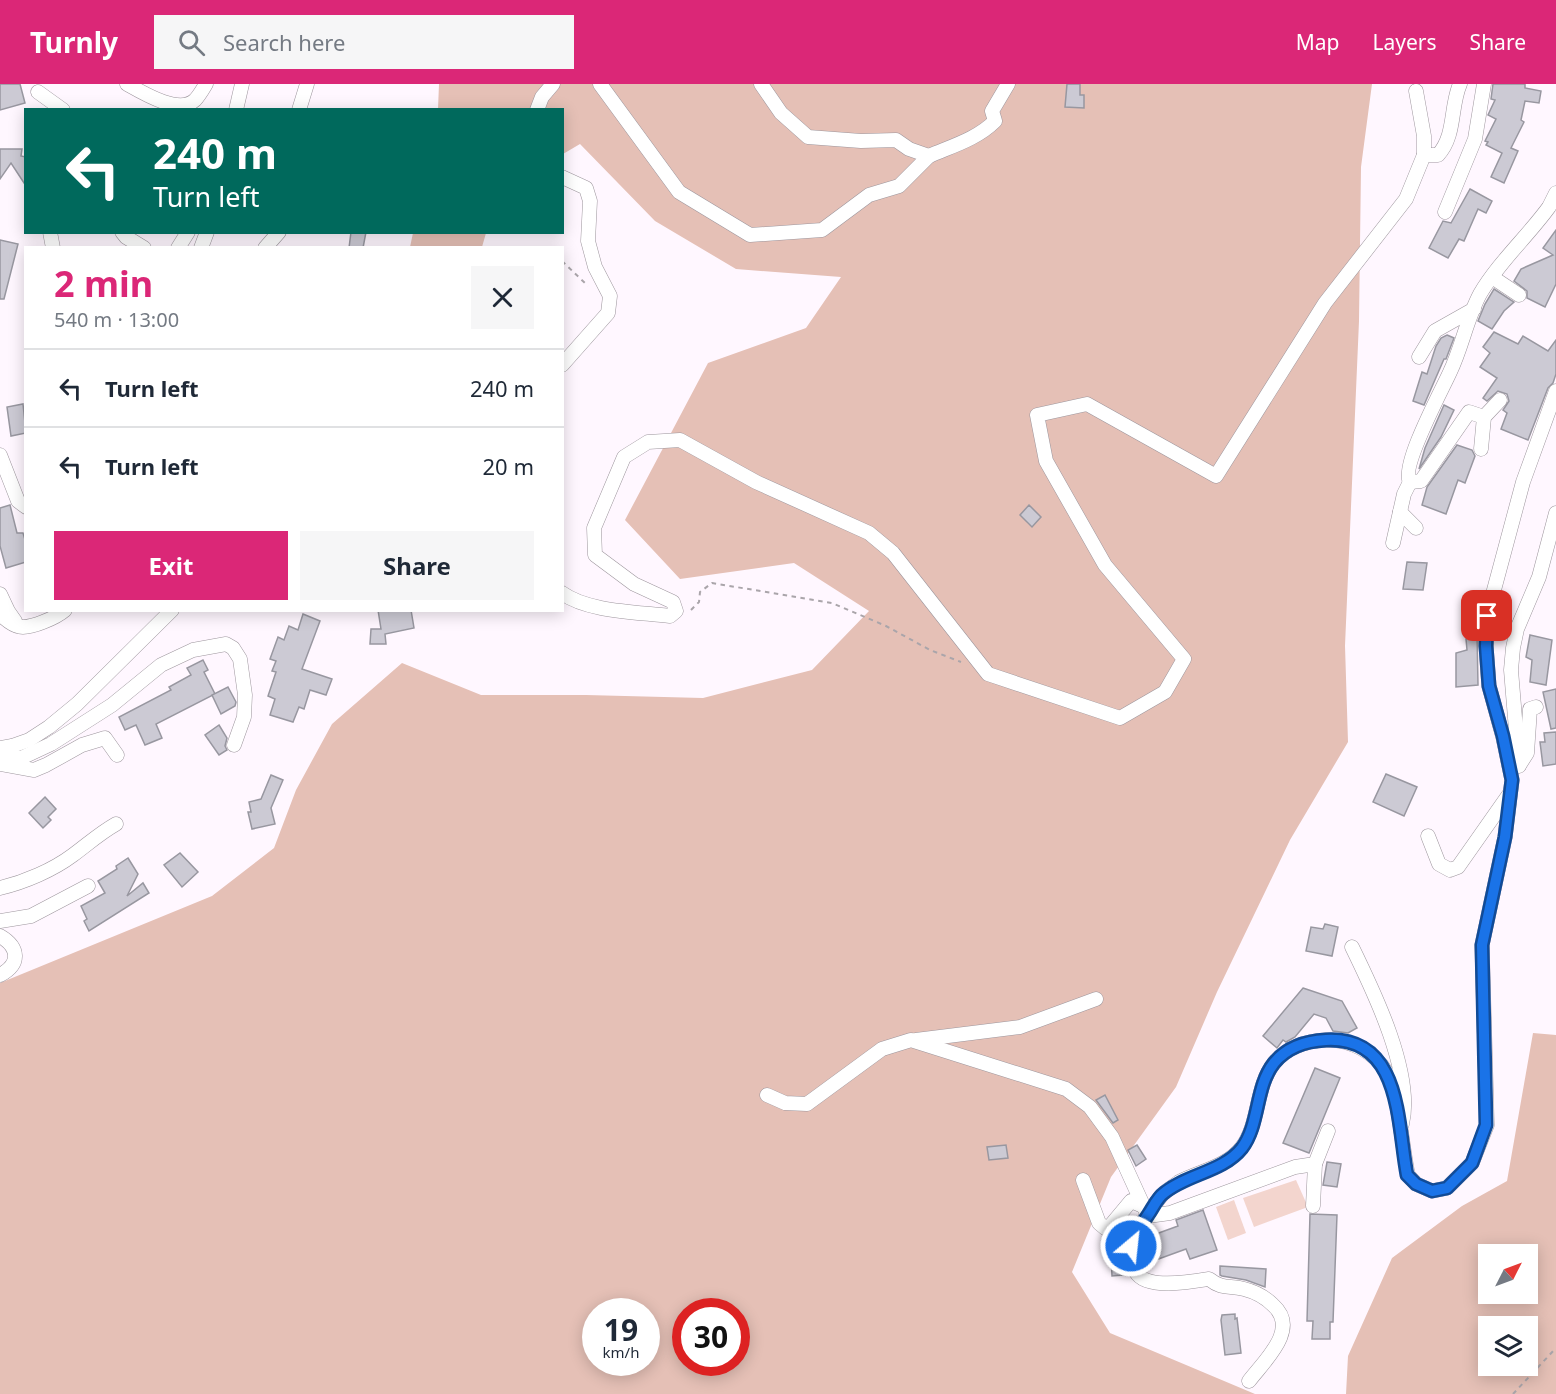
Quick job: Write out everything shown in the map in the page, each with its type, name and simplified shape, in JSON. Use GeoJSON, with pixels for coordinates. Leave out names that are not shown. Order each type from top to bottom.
{"type":"FeatureCollection","features":[{"type":"Feature","properties":{"kind":"street"},"geometry":{"type":"LineString","coordinates":[[127,84],[158,100],[180,106],[194,102],[206,84]]}},
{"type":"Feature","properties":{"kind":"street"},"geometry":{"type":"LineString","coordinates":[[236,108],[242,84]]}},
{"type":"Feature","properties":{"kind":"street"},"geometry":{"type":"LineString","coordinates":[[538,108],[542,97],[554,84]]}},
{"type":"Feature","properties":{"kind":"street"},"geometry":{"type":"LineString","coordinates":[[600,84],[679,192],[750,235],[822,230],[869,195],[899,186],[929,156],[974,137],[988,128],[995,121],[992,111],[1008,84]]}},
{"type":"Feature","properties":{"kind":"street"},"geometry":{"type":"LineString","coordinates":[[761,84],[781,113],[808,137],[861,141],[896,140],[929,156]]}},
{"type":"Feature","properties":{"kind":"street"},"geometry":{"type":"LineString","coordinates":[[1424,155],[1438,155],[1444,146],[1460,84]]}},
{"type":"Feature","properties":{"kind":"street"},"geometry":{"type":"LineString","coordinates":[[1445,212],[1475,139],[1484,84]]}},
{"type":"Feature","properties":{"kind":"street"},"geometry":{"type":"LineString","coordinates":[[300,108],[310,86]]}},
{"type":"Feature","properties":{"kind":"street"},"geometry":{"type":"LineString","coordinates":[[564,594],[586,604],[619,610],[670,616],[676,611],[673,602],[633,584],[596,555],[594,528],[624,457],[648,442],[680,440],[756,482],[869,533],[893,554],[988,674],[1120,718],[1165,692],[1184,659],[1105,565],[1046,461],[1037,415],[1087,404],[1216,476],[1325,303],[1406,199],[1424,155],[1424,136],[1416,91]]}},
{"type":"Feature","properties":{"kind":"street"},"geometry":{"type":"LineString","coordinates":[[38,92],[60,108]]}},
{"type":"Feature","properties":{"kind":"street"},"geometry":{"type":"LineString","coordinates":[[564,178],[586,188],[590,201],[588,241],[595,267],[610,296],[608,313],[564,363]]}},
{"type":"Feature","properties":{"kind":"street"},"geometry":{"type":"LineString","coordinates":[[1410,482],[1407,472],[1415,449],[1451,370],[1480,294],[1492,277],[1553,210],[1556,193]]}},
{"type":"Feature","properties":{"kind":"street"},"geometry":{"type":"LineString","coordinates":[[124,234],[141,246]]}},
{"type":"Feature","properties":{"kind":"street"},"geometry":{"type":"LineString","coordinates":[[266,246],[277,234]]}},
{"type":"Feature","properties":{"kind":"street"},"geometry":{"type":"LineString","coordinates":[[1492,277],[1519,295]]}},
{"type":"Feature","properties":{"kind":"street"},"geometry":{"type":"LineString","coordinates":[[1419,357],[1435,331],[1474,309]]}},
{"type":"Feature","properties":{"kind":"street"},"geometry":{"type":"LineString","coordinates":[[1515,768],[1489,686],[1486,646],[1487,616],[1523,482],[1556,391]]}},
{"type":"Feature","properties":{"kind":"street"},"geometry":{"type":"LineString","coordinates":[[1481,449],[1484,417],[1500,400]]}},
{"type":"Feature","properties":{"kind":"street"},"geometry":{"type":"LineString","coordinates":[[1410,482],[1420,481],[1426,475],[1469,412],[1484,417]]}},
{"type":"Feature","properties":{"kind":"street"},"geometry":{"type":"LineString","coordinates":[[0,455],[18,501],[24,506]]}},
{"type":"Feature","properties":{"kind":"street"},"geometry":{"type":"LineString","coordinates":[[1393,543],[1404,494],[1410,482]]}},
{"type":"Feature","properties":{"kind":"street"},"geometry":{"type":"LineString","coordinates":[[1400,512],[1416,528]]}},
{"type":"Feature","properties":{"kind":"street"},"geometry":{"type":"LineString","coordinates":[[1249,1380],[1279,1342],[1284,1328],[1280,1311],[1264,1296],[1243,1288],[1219,1287],[1209,1280],[1166,1283],[1150,1282],[1141,1278],[1135,1271],[1131,1246],[1133,1235],[1146,1211],[1162,1195],[1180,1182],[1224,1162],[1242,1147],[1249,1134],[1266,1078],[1273,1064],[1293,1047],[1316,1041],[1335,1040],[1350,1043],[1365,1050],[1387,1073],[1395,1094],[1407,1175],[1416,1184],[1432,1191],[1447,1188],[1472,1163],[1486,1125],[1482,945],[1505,837],[1515,768],[1510,670],[1517,629],[1539,577],[1556,513]]}},
{"type":"Feature","properties":{"kind":"street"},"geometry":{"type":"LineString","coordinates":[[0,594],[8,611],[21,627]]}},
{"type":"Feature","properties":{"kind":"street"},"geometry":{"type":"LineString","coordinates":[[0,614],[10,624],[32,627],[63,612]]}},
{"type":"Feature","properties":{"kind":"street"},"geometry":{"type":"LineString","coordinates":[[0,748],[29,740],[49,727],[77,704],[170,612]]}},
{"type":"Feature","properties":{"kind":"street"},"geometry":{"type":"LineString","coordinates":[[0,755],[21,758],[51,744],[112,705],[161,665],[193,650],[226,644],[233,648],[240,659],[245,695],[244,717],[234,745]]}},
{"type":"Feature","properties":{"kind":"street"},"geometry":{"type":"LineString","coordinates":[[1515,768],[1527,753],[1530,709],[1536,707]]}},
{"type":"Feature","properties":{"kind":"street"},"geometry":{"type":"LineString","coordinates":[[0,764],[34,770],[82,745],[105,738],[117,755]]}},
{"type":"Feature","properties":{"kind":"street"},"geometry":{"type":"LineString","coordinates":[[1428,836],[1438,864],[1449,870],[1458,867],[1511,791]]}},
{"type":"Feature","properties":{"kind":"street"},"geometry":{"type":"LineString","coordinates":[[0,888],[27,879],[54,866],[72,856],[100,833],[116,825]]}},
{"type":"Feature","properties":{"kind":"street"},"geometry":{"type":"LineString","coordinates":[[0,921],[31,916],[88,886]]}},
{"type":"Feature","properties":{"kind":"street"},"geometry":{"type":"LineString","coordinates":[[0,936],[9,941],[15,949],[15,956],[13,964],[0,975]]}},
{"type":"Feature","properties":{"kind":"street"},"geometry":{"type":"LineString","coordinates":[[1352,947],[1376,998],[1402,1079],[1406,1108],[1400,1133]]}},
{"type":"Feature","properties":{"kind":"street"},"geometry":{"type":"LineString","coordinates":[[766,1095],[785,1103],[807,1104],[882,1049],[910,1040],[1020,1027],[1096,999]]}},
{"type":"Feature","properties":{"kind":"street"},"geometry":{"type":"LineString","coordinates":[[910,1040],[1066,1089],[1090,1107],[1112,1137],[1146,1211]]}},
{"type":"Feature","properties":{"kind":"street"},"geometry":{"type":"LineString","coordinates":[[1313,1206],[1315,1164],[1328,1131]]}},
{"type":"Feature","properties":{"kind":"street"},"geometry":{"type":"LineString","coordinates":[[1083,1180],[1100,1223],[1105,1227],[1111,1225],[1131,1200],[1146,1211],[1170,1213],[1295,1167],[1315,1164]]}},
{"type":"Feature","properties":{"kind":"path"},"geometry":{"type":"LineString","coordinates":[[564,263],[592,290]]}},
{"type":"Feature","properties":{"kind":"path"},"geometry":{"type":"LineString","coordinates":[[676,611],[688,611],[694,608],[699,602],[700,592],[712,583],[782,593],[832,603],[886,626],[930,650],[967,665]]}},
{"type":"Feature","properties":{"kind":"path"},"geometry":{"type":"LineString","coordinates":[[1513,1394],[1556,1348]]}},
{"type":"Feature","properties":{"kind":"shaded area"},"geometry":{"type":"Polygon","coordinates":[[[439,84],[1372,84],[1361,167],[1359,321],[1345,646],[1348,742],[1290,840],[1217,992],[1176,1087],[1111,1177],[1072,1272],[1110,1333],[1255,1394],[0,1394],[0,983],[212,896],[274,848],[296,790],[332,724],[402,663],[481,695],[703,698],[812,670],[869,611],[794,563],[680,579],[625,520],[708,363],[806,328],[841,277],[736,269],[655,221],[580,144],[564,153],[564,108],[438,108],[439,84]]]}},
{"type":"Feature","properties":{"kind":"shaded area"},"geometry":{"type":"Polygon","coordinates":[[[413,234],[486,234],[482,246],[410,246],[413,234]]]}},
{"type":"Feature","properties":{"kind":"shaded area"},"geometry":{"type":"Polygon","coordinates":[[[1533,1033],[1556,1035],[1556,1394],[1346,1394],[1348,1356],[1392,1258],[1462,1206],[1507,1181],[1533,1033]]]}},
{"type":"Feature","properties":{"kind":"shaded area"},"geometry":{"type":"Polygon","coordinates":[[[1296,1180],[1308,1207],[1254,1227],[1243,1198],[1296,1180]]]}},
{"type":"Feature","properties":{"kind":"shaded area"},"geometry":{"type":"Polygon","coordinates":[[[1234,1200],[1246,1233],[1228,1240],[1216,1207],[1234,1200]]]}},
{"type":"Feature","properties":{"kind":"building"},"geometry":{"type":"Polygon","coordinates":[[[0,84],[20,84],[25,103],[0,110],[0,84]]]}},
{"type":"Feature","properties":{"kind":"building"},"geometry":{"type":"Polygon","coordinates":[[[1067,84],[1080,84],[1080,95],[1084,95],[1084,108],[1065,107],[1067,84]]]}},
{"type":"Feature","properties":{"kind":"building"},"geometry":{"type":"Polygon","coordinates":[[[1493,84],[1525,84],[1525,88],[1541,91],[1539,103],[1525,101],[1521,120],[1524,122],[1511,148],[1518,151],[1504,183],[1491,177],[1502,153],[1486,145],[1488,142],[1485,141],[1496,119],[1488,115],[1495,100],[1491,99],[1493,84]]]}},
{"type":"Feature","properties":{"kind":"building"},"geometry":{"type":"Polygon","coordinates":[[[0,149],[22,149],[24,183],[11,163],[0,179],[0,149]]]}},
{"type":"Feature","properties":{"kind":"building"},"geometry":{"type":"Polygon","coordinates":[[[1470,189],[1492,201],[1486,213],[1478,209],[1464,241],[1459,239],[1448,258],[1429,248],[1443,221],[1451,223],[1470,189]]]}},
{"type":"Feature","properties":{"kind":"building"},"geometry":{"type":"Polygon","coordinates":[[[1556,230],[1556,284],[1545,307],[1527,298],[1527,291],[1514,281],[1521,269],[1553,255],[1543,248],[1556,230]]]}},
{"type":"Feature","properties":{"kind":"building"},"geometry":{"type":"Polygon","coordinates":[[[351,234],[366,234],[363,246],[349,246],[351,234]]]}},
{"type":"Feature","properties":{"kind":"building"},"geometry":{"type":"Polygon","coordinates":[[[0,240],[18,244],[4,299],[0,299],[0,240]]]}},
{"type":"Feature","properties":{"kind":"building"},"geometry":{"type":"Polygon","coordinates":[[[1494,289],[1514,302],[1504,311],[1492,329],[1478,321],[1494,289]]]}},
{"type":"Feature","properties":{"kind":"building"},"geometry":{"type":"Polygon","coordinates":[[[1494,332],[1518,344],[1523,336],[1548,351],[1556,340],[1556,374],[1553,383],[1548,388],[1528,440],[1501,429],[1507,413],[1503,410],[1509,401],[1507,394],[1498,391],[1487,401],[1483,398],[1497,378],[1480,367],[1490,353],[1483,347],[1494,332]]]}},
{"type":"Feature","properties":{"kind":"building"},"geometry":{"type":"Polygon","coordinates":[[[1447,335],[1454,338],[1424,405],[1413,401],[1422,372],[1427,374],[1436,346],[1441,338],[1447,335]]]}},
{"type":"Feature","properties":{"kind":"building"},"geometry":{"type":"Polygon","coordinates":[[[23,404],[24,433],[11,436],[7,407],[23,404]]]}},
{"type":"Feature","properties":{"kind":"building"},"geometry":{"type":"Polygon","coordinates":[[[1444,405],[1454,410],[1441,437],[1419,469],[1425,448],[1444,405]]]}},
{"type":"Feature","properties":{"kind":"building"},"geometry":{"type":"Polygon","coordinates":[[[1457,445],[1472,450],[1475,456],[1465,483],[1458,480],[1446,514],[1422,505],[1427,487],[1457,445]]]}},
{"type":"Feature","properties":{"kind":"building"},"geometry":{"type":"Polygon","coordinates":[[[10,505],[17,533],[23,533],[24,536],[24,563],[6,568],[0,546],[0,508],[10,505]]]}},
{"type":"Feature","properties":{"kind":"building"},"geometry":{"type":"Polygon","coordinates":[[[1029,505],[1041,517],[1032,527],[1020,515],[1029,505]]]}},
{"type":"Feature","properties":{"kind":"building"},"geometry":{"type":"Polygon","coordinates":[[[1407,562],[1427,563],[1423,590],[1403,589],[1407,562]]]}},
{"type":"Feature","properties":{"kind":"building"},"geometry":{"type":"Polygon","coordinates":[[[378,612],[411,612],[414,628],[385,634],[386,644],[370,644],[371,629],[381,629],[378,612]]]}},
{"type":"Feature","properties":{"kind":"building"},"geometry":{"type":"Polygon","coordinates":[[[303,614],[320,621],[302,669],[332,679],[326,695],[310,690],[304,709],[299,707],[293,722],[270,715],[275,699],[268,696],[276,672],[272,671],[276,661],[270,659],[278,637],[284,640],[289,626],[298,630],[303,614]]]}},
{"type":"Feature","properties":{"kind":"building"},"geometry":{"type":"Polygon","coordinates":[[[1477,634],[1478,685],[1456,687],[1456,653],[1467,650],[1466,639],[1477,634]]]}},
{"type":"Feature","properties":{"kind":"building"},"geometry":{"type":"Polygon","coordinates":[[[1530,635],[1552,640],[1546,685],[1530,682],[1532,660],[1526,657],[1530,635]]]}},
{"type":"Feature","properties":{"kind":"building"},"geometry":{"type":"Polygon","coordinates":[[[203,660],[208,670],[204,672],[215,694],[156,724],[162,738],[145,745],[136,725],[125,730],[119,717],[171,690],[169,687],[191,675],[187,668],[203,660]]]}},
{"type":"Feature","properties":{"kind":"building"},"geometry":{"type":"Polygon","coordinates":[[[228,687],[236,702],[235,706],[221,714],[212,695],[228,687]]]}},
{"type":"Feature","properties":{"kind":"building"},"geometry":{"type":"Polygon","coordinates":[[[1556,689],[1556,728],[1551,729],[1543,692],[1556,689]]]}},
{"type":"Feature","properties":{"kind":"building"},"geometry":{"type":"Polygon","coordinates":[[[219,725],[227,738],[225,746],[227,750],[219,755],[205,735],[219,725]]]}},
{"type":"Feature","properties":{"kind":"building"},"geometry":{"type":"Polygon","coordinates":[[[1556,732],[1556,764],[1543,766],[1540,742],[1545,742],[1544,733],[1556,732]]]}},
{"type":"Feature","properties":{"kind":"building"},"geometry":{"type":"Polygon","coordinates":[[[1386,774],[1417,787],[1404,816],[1373,802],[1386,774]]]}},
{"type":"Feature","properties":{"kind":"building"},"geometry":{"type":"Polygon","coordinates":[[[271,775],[283,780],[271,808],[275,824],[252,829],[248,812],[251,812],[249,802],[261,799],[271,775]]]}},
{"type":"Feature","properties":{"kind":"building"},"geometry":{"type":"Polygon","coordinates":[[[45,797],[56,809],[48,817],[51,820],[43,828],[29,813],[45,797]]]}},
{"type":"Feature","properties":{"kind":"building"},"geometry":{"type":"Polygon","coordinates":[[[180,853],[198,872],[182,887],[164,865],[180,853]]]}},
{"type":"Feature","properties":{"kind":"building"},"geometry":{"type":"Polygon","coordinates":[[[128,858],[138,874],[127,896],[143,883],[149,893],[89,931],[81,906],[105,893],[98,881],[117,869],[116,866],[128,858]]]}},
{"type":"Feature","properties":{"kind":"building"},"geometry":{"type":"Polygon","coordinates":[[[1325,924],[1338,927],[1332,956],[1306,951],[1311,927],[1323,929],[1325,924]]]}},
{"type":"Feature","properties":{"kind":"building"},"geometry":{"type":"Polygon","coordinates":[[[1303,988],[1342,1001],[1357,1028],[1348,1033],[1333,1031],[1326,1018],[1314,1014],[1295,1037],[1286,1042],[1283,1040],[1277,1048],[1263,1036],[1303,988]]]}},
{"type":"Feature","properties":{"kind":"building"},"geometry":{"type":"Polygon","coordinates":[[[1315,1068],[1340,1078],[1309,1153],[1283,1143],[1315,1068]]]}},
{"type":"Feature","properties":{"kind":"building"},"geometry":{"type":"Polygon","coordinates":[[[1105,1095],[1118,1120],[1113,1123],[1096,1100],[1105,1095]]]}},
{"type":"Feature","properties":{"kind":"building"},"geometry":{"type":"Polygon","coordinates":[[[1006,1145],[1008,1158],[989,1160],[987,1147],[1006,1145]]]}},
{"type":"Feature","properties":{"kind":"building"},"geometry":{"type":"Polygon","coordinates":[[[1137,1145],[1146,1159],[1136,1166],[1128,1150],[1137,1145]]]}},
{"type":"Feature","properties":{"kind":"building"},"geometry":{"type":"Polygon","coordinates":[[[1327,1162],[1341,1164],[1337,1187],[1323,1185],[1327,1162]]]}},
{"type":"Feature","properties":{"kind":"building"},"geometry":{"type":"Polygon","coordinates":[[[1203,1210],[1217,1250],[1190,1259],[1186,1249],[1153,1261],[1145,1238],[1178,1226],[1176,1220],[1203,1210]]]}},
{"type":"Feature","properties":{"kind":"building"},"geometry":{"type":"Polygon","coordinates":[[[1310,1214],[1337,1215],[1333,1322],[1330,1322],[1330,1339],[1312,1339],[1313,1321],[1307,1321],[1310,1214]]]}},
{"type":"Feature","properties":{"kind":"building"},"geometry":{"type":"Polygon","coordinates":[[[1121,1254],[1123,1275],[1112,1276],[1111,1256],[1121,1254]]]}},
{"type":"Feature","properties":{"kind":"building"},"geometry":{"type":"Polygon","coordinates":[[[1220,1266],[1266,1269],[1265,1287],[1246,1280],[1222,1276],[1220,1266]]]}},
{"type":"Feature","properties":{"kind":"building"},"geometry":{"type":"Polygon","coordinates":[[[1235,1314],[1241,1353],[1225,1355],[1222,1315],[1235,1314]]]}},
{"type":"Feature","properties":{"kind":"route"},"geometry":{"type":"LineString","coordinates":[[1131,1246],[1133,1235],[1162,1195],[1180,1182],[1216,1167],[1232,1157],[1242,1147],[1249,1134],[1266,1078],[1273,1064],[1293,1047],[1316,1041],[1335,1040],[1350,1043],[1365,1050],[1387,1073],[1395,1094],[1407,1175],[1416,1184],[1432,1191],[1447,1188],[1472,1163],[1486,1125],[1482,945],[1505,837],[1512,780],[1489,686],[1486,646],[1487,616]]}}]}
